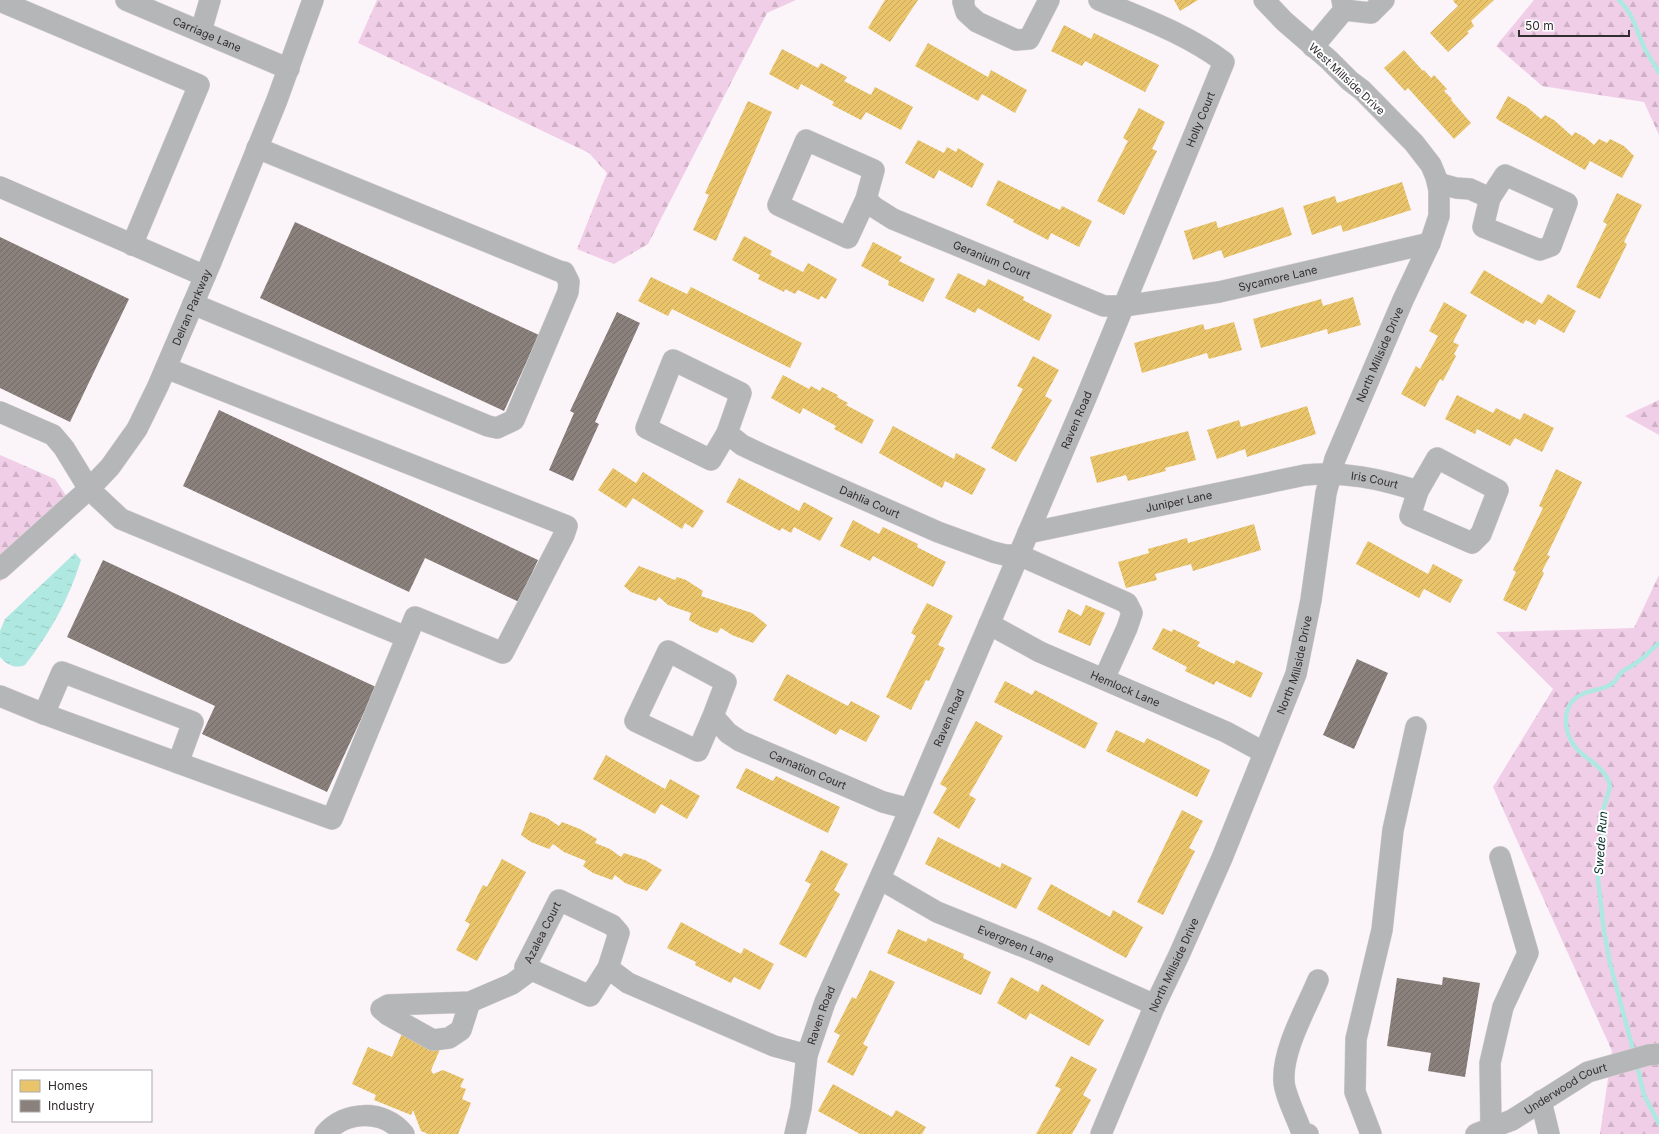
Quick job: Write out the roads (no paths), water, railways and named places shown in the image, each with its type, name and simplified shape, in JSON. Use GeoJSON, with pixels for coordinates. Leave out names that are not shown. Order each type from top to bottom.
{"type":"FeatureCollection","features":[{"type":"Feature","properties":{"kind":"street","name":"Carriage Lane"},"geometry":{"type":"LineString","coordinates":[[126,0],[289,69]]}},
{"type":"Feature","properties":{"kind":"street"},"geometry":{"type":"LineString","coordinates":[[201,31],[210,0]]}},
{"type":"Feature","properties":{"kind":"street","name":"Delran Parkway"},"geometry":{"type":"LineString","coordinates":[[0,569],[110,467],[137,429],[166,368],[205,276],[289,69],[313,0]]}},
{"type":"Feature","properties":{"kind":"street"},"geometry":{"type":"LineString","coordinates":[[964,0],[963,2],[966,12],[978,22],[1016,40],[1029,39],[1049,0]]}},
{"type":"Feature","properties":{"kind":"street","name":"Holly Court"},"geometry":{"type":"LineString","coordinates":[[1099,0],[1167,29],[1207,49],[1224,62],[1124,306]]}},
{"type":"Feature","properties":{"kind":"street","name":"West Millside Drive"},"geometry":{"type":"LineString","coordinates":[[1264,0],[1284,21],[1329,60],[1350,81],[1362,90],[1414,143],[1431,165],[1438,183]]}},
{"type":"Feature","properties":{"kind":"street"},"geometry":{"type":"LineString","coordinates":[[1313,47],[1343,5],[1371,13],[1384,0]]}},
{"type":"Feature","properties":{"kind":"street"},"geometry":{"type":"LineString","coordinates":[[0,1],[198,85],[132,244]]}},
{"type":"Feature","properties":{"kind":"street"},"geometry":{"type":"LineString","coordinates":[[806,140],[874,170],[866,199],[848,238],[778,205],[806,140]]}},
{"type":"Feature","properties":{"kind":"street"},"geometry":{"type":"LineString","coordinates":[[193,304],[480,423],[497,428],[514,420],[568,292],[569,282],[564,272],[560,272],[257,148]]}},
{"type":"Feature","properties":{"kind":"street"},"geometry":{"type":"LineString","coordinates":[[1438,183],[1456,188],[1470,189],[1490,198]]}},
{"type":"Feature","properties":{"kind":"street","name":"North Millside Drive"},"geometry":{"type":"LineString","coordinates":[[1101,1134],[1155,1005],[1222,858],[1301,659],[1311,600],[1320,529],[1331,473],[1339,448],[1430,243],[1439,216],[1440,203],[1438,183]]}},
{"type":"Feature","properties":{"kind":"street"},"geometry":{"type":"LineString","coordinates":[[0,187],[205,276]]}},
{"type":"Feature","properties":{"kind":"street","name":"Geranium Court"},"geometry":{"type":"LineString","coordinates":[[866,199],[874,207],[893,219],[1016,269],[1093,303],[1104,306],[1124,306]]}},
{"type":"Feature","properties":{"kind":"street","name":"Sycamore Lane"},"geometry":{"type":"LineString","coordinates":[[1124,306],[1220,292],[1430,243]]}},
{"type":"Feature","properties":{"kind":"street","name":"Raven Road"},"geometry":{"type":"LineString","coordinates":[[794,1134],[801,1108],[807,1055],[825,1002],[880,879],[1124,306]]}},
{"type":"Feature","properties":{"kind":"street"},"geometry":{"type":"LineString","coordinates":[[673,360],[741,393],[727,432],[711,460],[646,428],[673,360]]}},
{"type":"Feature","properties":{"kind":"street"},"geometry":{"type":"LineString","coordinates":[[0,696],[44,714],[332,819],[415,618],[503,653],[567,526],[166,368]]}},
{"type":"Feature","properties":{"kind":"street"},"geometry":{"type":"LineString","coordinates":[[0,412],[53,435],[64,448],[89,488],[121,519],[406,637]]}},
{"type":"Feature","properties":{"kind":"street","name":"Dahlia Court"},"geometry":{"type":"LineString","coordinates":[[727,432],[752,450],[938,532],[993,552],[1004,555],[1019,555]]}},
{"type":"Feature","properties":{"kind":"street","name":"Iris Court"},"geometry":{"type":"LineString","coordinates":[[1331,473],[1377,479],[1418,491]]}},
{"type":"Feature","properties":{"kind":"street","name":"Juniper Lane"},"geometry":{"type":"LineString","coordinates":[[1028,533],[1282,479],[1331,473]]}},
{"type":"Feature","properties":{"kind":"street"},"geometry":{"type":"LineString","coordinates":[[1019,555],[1127,603],[1132,613],[1104,680]]}},
{"type":"Feature","properties":{"kind":"street","name":"Hemlock Lane"},"geometry":{"type":"LineString","coordinates":[[989,624],[1040,652],[1231,734],[1263,752]]}},
{"type":"Feature","properties":{"kind":"street"},"geometry":{"type":"LineString","coordinates":[[668,651],[726,682],[713,716],[698,751],[635,721],[668,651]]}},
{"type":"Feature","properties":{"kind":"street"},"geometry":{"type":"LineString","coordinates":[[44,714],[62,672],[193,722],[178,763]]}},
{"type":"Feature","properties":{"kind":"street","name":"Carnation Court"},"geometry":{"type":"LineString","coordinates":[[713,716],[728,733],[740,741],[884,802],[910,809]]}},
{"type":"Feature","properties":{"kind":"street"},"geometry":{"type":"LineString","coordinates":[[1370,1134],[1355,1092],[1356,1039],[1382,930],[1393,830],[1416,727]]}},
{"type":"Feature","properties":{"kind":"street"},"geometry":{"type":"LineString","coordinates":[[1484,1131],[1490,1063],[1502,1007],[1528,953],[1500,857]]}},
{"type":"Feature","properties":{"kind":"street","name":"Evergreen Lane"},"geometry":{"type":"LineString","coordinates":[[880,879],[937,912],[1024,947],[1155,1005]]}},
{"type":"Feature","properties":{"kind":"street","name":"Azalea Court"},"geometry":{"type":"LineString","coordinates":[[559,900],[612,925],[619,933],[608,968],[590,996],[526,967],[559,900]]}},
{"type":"Feature","properties":{"kind":"street"},"geometry":{"type":"LineString","coordinates":[[608,968],[640,990],[774,1046],[807,1055]]}},
{"type":"Feature","properties":{"kind":"street"},"geometry":{"type":"LineString","coordinates":[[470,1002],[512,984],[531,970]]}},
{"type":"Feature","properties":{"kind":"street"},"geometry":{"type":"LineString","coordinates":[[1305,1134],[1284,1082],[1285,1065],[1291,1044],[1318,980]]}},
{"type":"Feature","properties":{"kind":"street","name":"Underwood Court"},"geometry":{"type":"LineString","coordinates":[[1484,1131],[1512,1120],[1588,1072],[1648,1054],[1659,1054]]}},
{"type":"Feature","properties":{"kind":"street"},"geometry":{"type":"LineString","coordinates":[[1542,1101],[1549,1134]]}},
{"type":"Feature","properties":{"kind":"street"},"geometry":{"type":"LineString","coordinates":[[325,1134],[335,1124],[364,1115],[390,1122],[404,1134]]}},
{"type":"Feature","properties":{"kind":"water"},"geometry":{"type":"Polygon","coordinates":[[[75,553],[81,560],[65,602],[51,628],[25,665],[18,667],[8,664],[0,657],[0,631],[5,619],[75,553]]]}},
{"type":"Feature","properties":{"kind":"waterway","name":"Swede Run"},"geometry":{"type":"LineString","coordinates":[[1619,0],[1628,11],[1645,49],[1659,73]]}},
{"type":"Feature","properties":{"kind":"waterway","name":"Swede Run"},"geometry":{"type":"LineString","coordinates":[[1634,1053],[1610,963],[1604,931],[1598,879],[1599,858],[1604,838],[1600,820],[1610,787],[1606,775],[1602,770],[1581,753],[1572,742],[1568,734],[1566,718],[1571,703],[1577,697],[1610,685],[1623,671],[1637,663],[1659,643]]}},
{"type":"Feature","properties":{"kind":"waterway","name":"Swede Run"},"geometry":{"type":"LineString","coordinates":[[1637,1065],[1644,1095],[1659,1124]]}}]}
